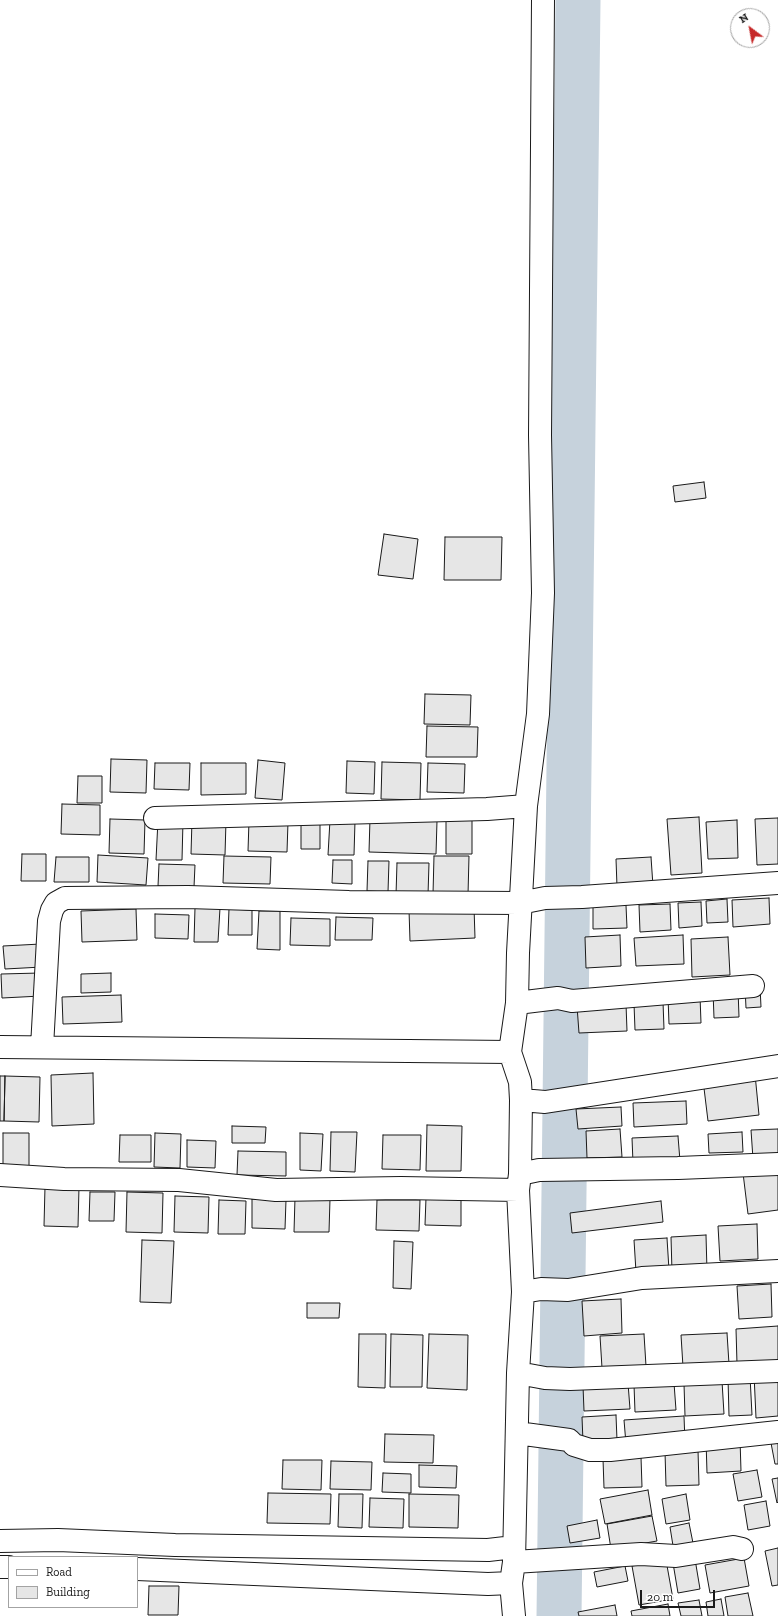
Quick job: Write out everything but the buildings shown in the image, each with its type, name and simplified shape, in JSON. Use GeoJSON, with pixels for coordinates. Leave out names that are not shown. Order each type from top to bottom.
{"type":"FeatureCollection","features":[{"type":"Feature","properties":{"kind":"street"},"geometry":{"type":"LineString","coordinates":[[514,1616],[511,1583],[514,1554],[518,1373],[532,1291],[520,1082],[510,1052],[517,1004],[520,904],[526,806],[538,714],[543,593],[540,435],[543,0]]}},
{"type":"Feature","properties":{"kind":"street"},"geometry":{"type":"LineString","coordinates":[[155,818],[487,809],[526,806]]}},
{"type":"Feature","properties":{"kind":"street"},"geometry":{"type":"LineString","coordinates":[[42,1047],[49,922],[52,910],[56,903],[65,898],[188,897],[349,902],[520,904],[545,898],[778,883]]}},
{"type":"Feature","properties":{"kind":"street"},"geometry":{"type":"LineString","coordinates":[[517,1004],[753,986]]}},
{"type":"Feature","properties":{"kind":"street"},"geometry":{"type":"LineString","coordinates":[[0,1047],[510,1052]]}},
{"type":"Feature","properties":{"kind":"street"},"geometry":{"type":"LineString","coordinates":[[521,1100],[545,1102],[778,1066]]}},
{"type":"Feature","properties":{"kind":"street"},"geometry":{"type":"LineString","coordinates":[[0,1175],[64,1179],[179,1180],[276,1190],[400,1188],[526,1178],[570,1170],[778,1164]]}},
{"type":"Feature","properties":{"kind":"street"},"geometry":{"type":"LineString","coordinates":[[532,1291],[568,1290],[642,1278],[778,1271]]}},
{"type":"Feature","properties":{"kind":"street"},"geometry":{"type":"LineString","coordinates":[[518,1373],[545,1378],[570,1379],[778,1371]]}},
{"type":"Feature","properties":{"kind":"street"},"geometry":{"type":"LineString","coordinates":[[517,1433],[569,1440],[574,1445],[590,1450],[610,1450],[778,1432]]}},
{"type":"Feature","properties":{"kind":"street"},"geometry":{"type":"LineString","coordinates":[[0,1541],[58,1540],[175,1545],[488,1550],[542,1560],[642,1554],[676,1556],[733,1547],[742,1549]]}},
{"type":"Feature","properties":{"kind":"street"},"geometry":{"type":"LineString","coordinates":[[174,1570],[175,1545]]}},
{"type":"Feature","properties":{"kind":"street"},"geometry":{"type":"LineString","coordinates":[[138,1569],[488,1584],[511,1583]]}},
{"type":"Feature","properties":{"kind":"waterway"},"geometry":{"type":"LineString","coordinates":[[559,1616],[578,0]]}}]}
